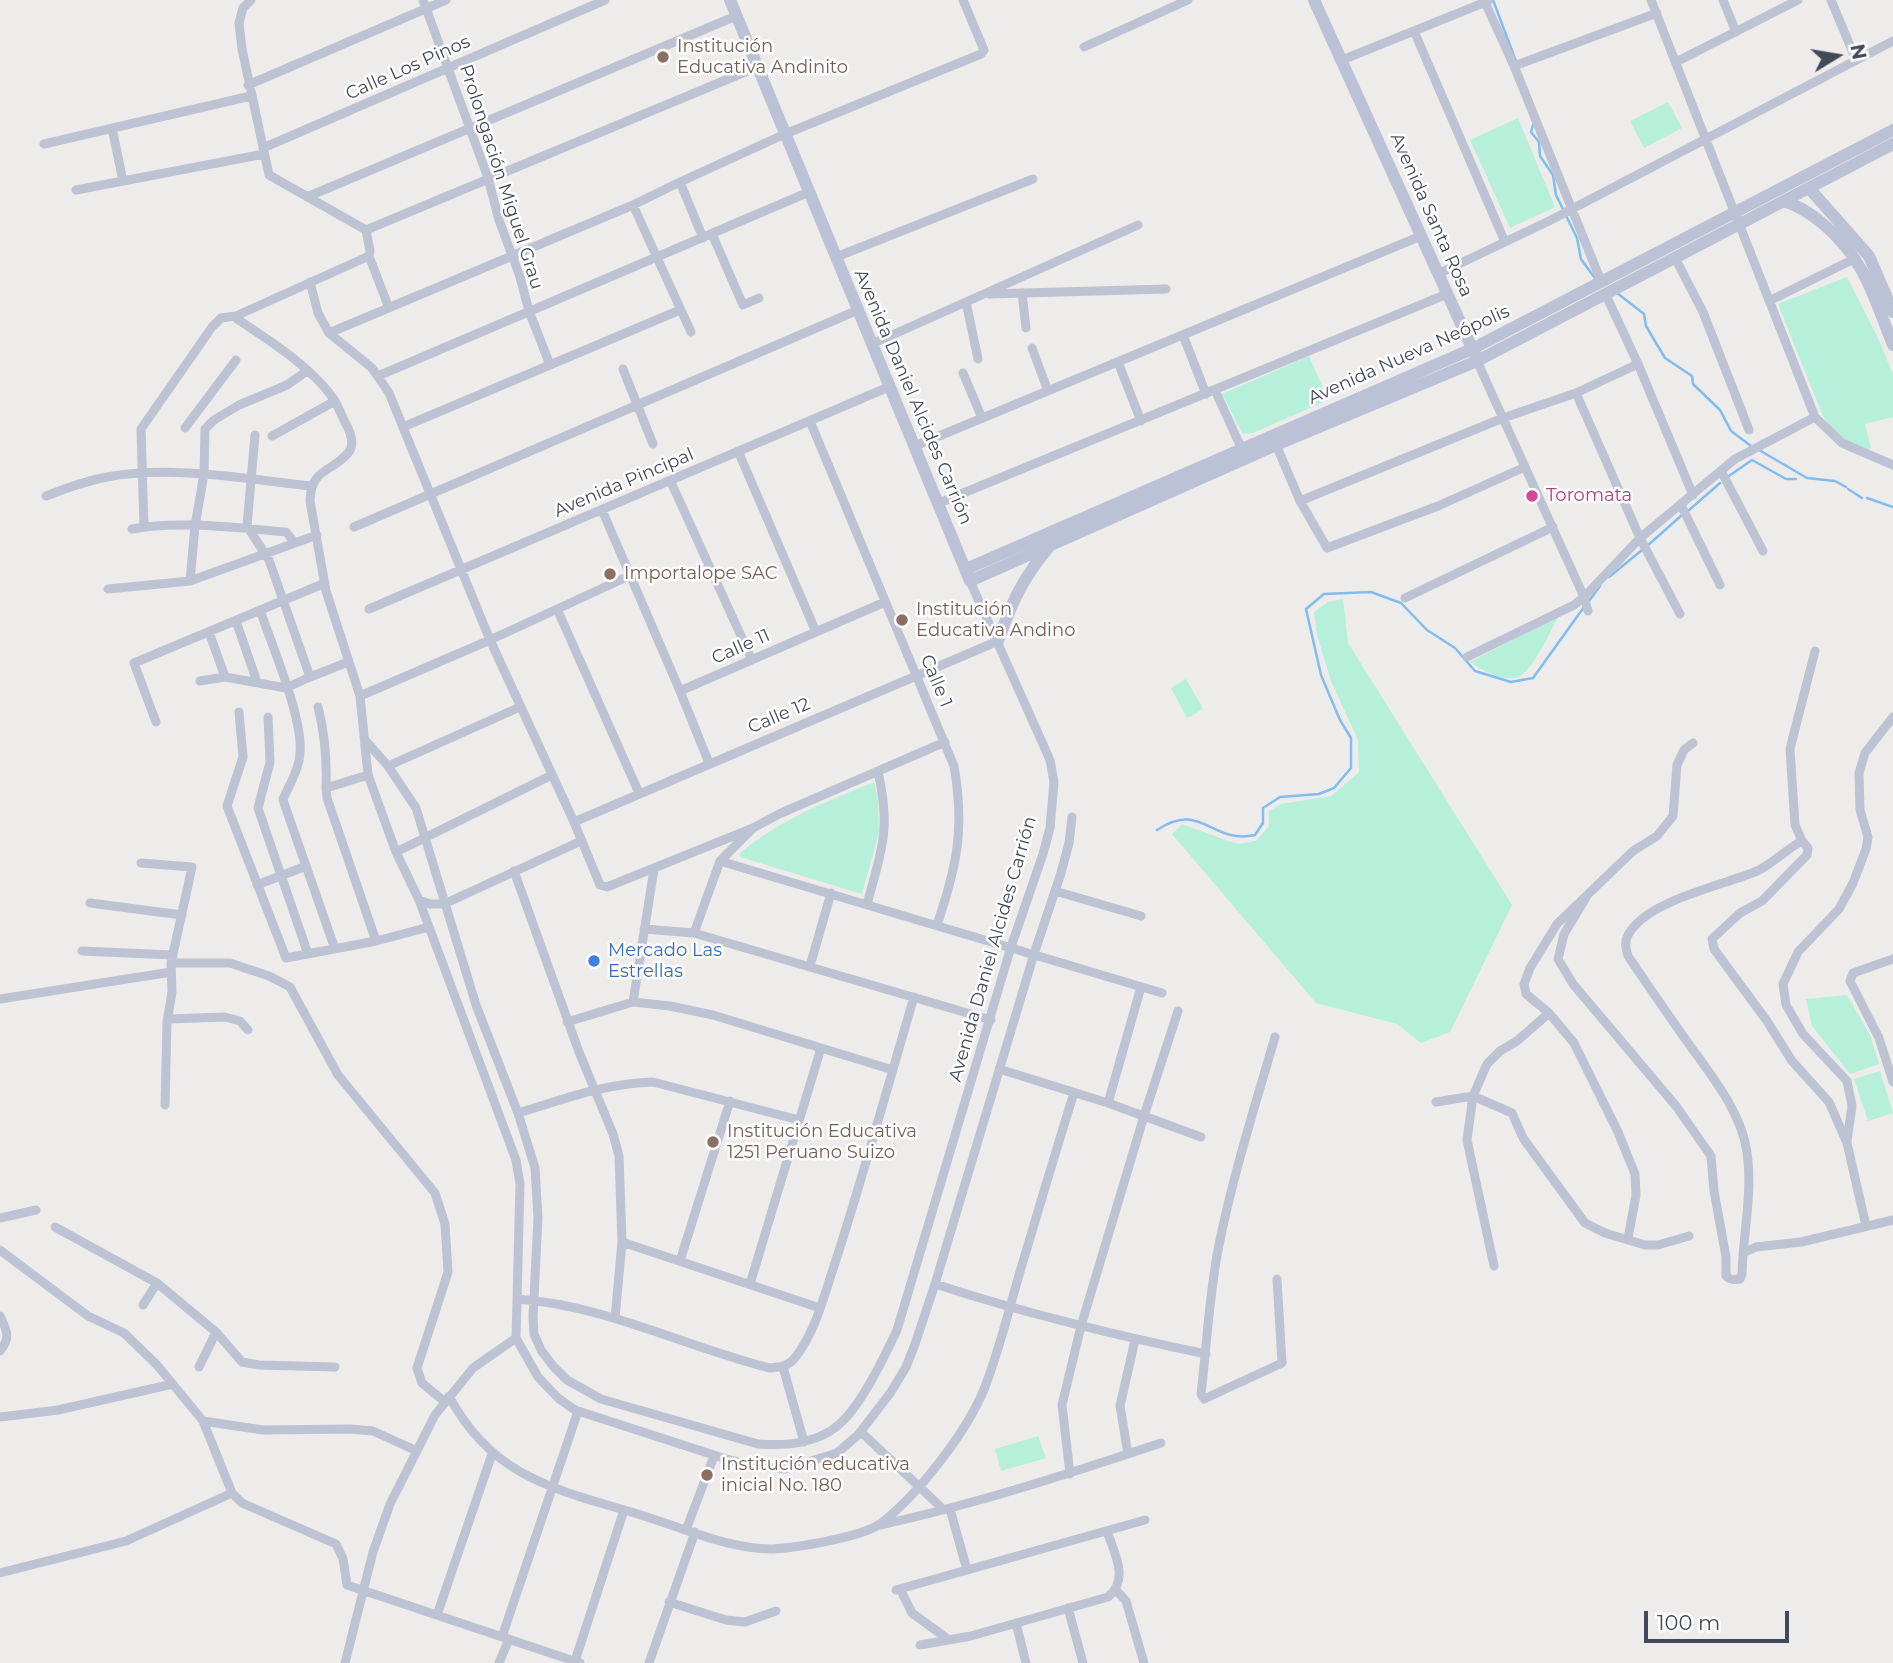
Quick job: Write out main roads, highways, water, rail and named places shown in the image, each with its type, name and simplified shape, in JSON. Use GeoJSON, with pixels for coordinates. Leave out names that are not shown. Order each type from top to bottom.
{"type":"FeatureCollection","features":[{"type":"Feature","properties":{"kind":"waterway"},"geometry":{"type":"LineString","coordinates":[[1493,0],[1517,64]]}},
{"type":"Feature","properties":{"kind":"waterway"},"geometry":{"type":"LineString","coordinates":[[1534,122],[1531,132],[1539,142],[1540,156],[1553,175],[1556,195],[1577,238],[1581,259],[1597,281]]}},
{"type":"Feature","properties":{"kind":"waterway"},"geometry":{"type":"LineString","coordinates":[[1617,293],[1644,314],[1646,326],[1665,358],[1692,376],[1693,384],[1720,410],[1731,431],[1751,446]]}},
{"type":"Feature","properties":{"kind":"waterway"},"geometry":{"type":"LineString","coordinates":[[1759,450],[1807,478],[1835,481],[1846,487]]}},
{"type":"Feature","properties":{"kind":"waterway"},"geometry":{"type":"LineString","coordinates":[[1726,478],[1752,460],[1786,479],[1796,479]]}},
{"type":"Feature","properties":{"kind":"waterway"},"geometry":{"type":"LineString","coordinates":[[1688,511],[1720,483]]}},
{"type":"Feature","properties":{"kind":"waterway"},"geometry":{"type":"LineString","coordinates":[[1848,489],[1862,498]]}},
{"type":"Feature","properties":{"kind":"waterway"},"geometry":{"type":"LineString","coordinates":[[1867,498],[1893,507]]}},
{"type":"Feature","properties":{"kind":"waterway"},"geometry":{"type":"LineString","coordinates":[[1647,546],[1682,515]]}},
{"type":"Feature","properties":{"kind":"waterway"},"geometry":{"type":"LineString","coordinates":[[1609,577],[1642,550]]}},
{"type":"Feature","properties":{"kind":"waterway"},"geometry":{"type":"LineString","coordinates":[[1589,601],[1600,586]]}},
{"type":"Feature","properties":{"kind":"waterway"},"geometry":{"type":"LineString","coordinates":[[1157,830],[1172,822],[1185,820],[1196,821],[1227,834],[1255,835],[1263,823],[1263,808],[1280,797],[1319,794],[1334,788],[1351,768],[1351,738],[1340,720],[1321,675],[1306,609],[1324,594],[1371,592],[1401,603],[1427,630],[1455,648],[1475,671],[1511,682],[1533,678],[1584,607]]}},
{"type":"Feature","properties":{"kind":"place","name":"Institución Educativa Andinito"},"geometry":{"type":"Point","coordinates":[663,57]}},
{"type":"Feature","properties":{"kind":"place","name":"Toromata"},"geometry":{"type":"Point","coordinates":[1532,496]}},
{"type":"Feature","properties":{"kind":"place","name":"Importalope SAC"},"geometry":{"type":"Point","coordinates":[610,574]}},
{"type":"Feature","properties":{"kind":"place","name":"Institución Educativa Andino"},"geometry":{"type":"Point","coordinates":[902,620]}},
{"type":"Feature","properties":{"kind":"place","name":"Mercado Las Estrellas"},"geometry":{"type":"Point","coordinates":[594,961]}},
{"type":"Feature","properties":{"kind":"place","name":"Institución Educativa 1251 Peruano Suizo"},"geometry":{"type":"Point","coordinates":[713,1142]}},
{"type":"Feature","properties":{"kind":"place","name":"Institución educativa inicial No. 180"},"geometry":{"type":"Point","coordinates":[707,1475]}}]}
